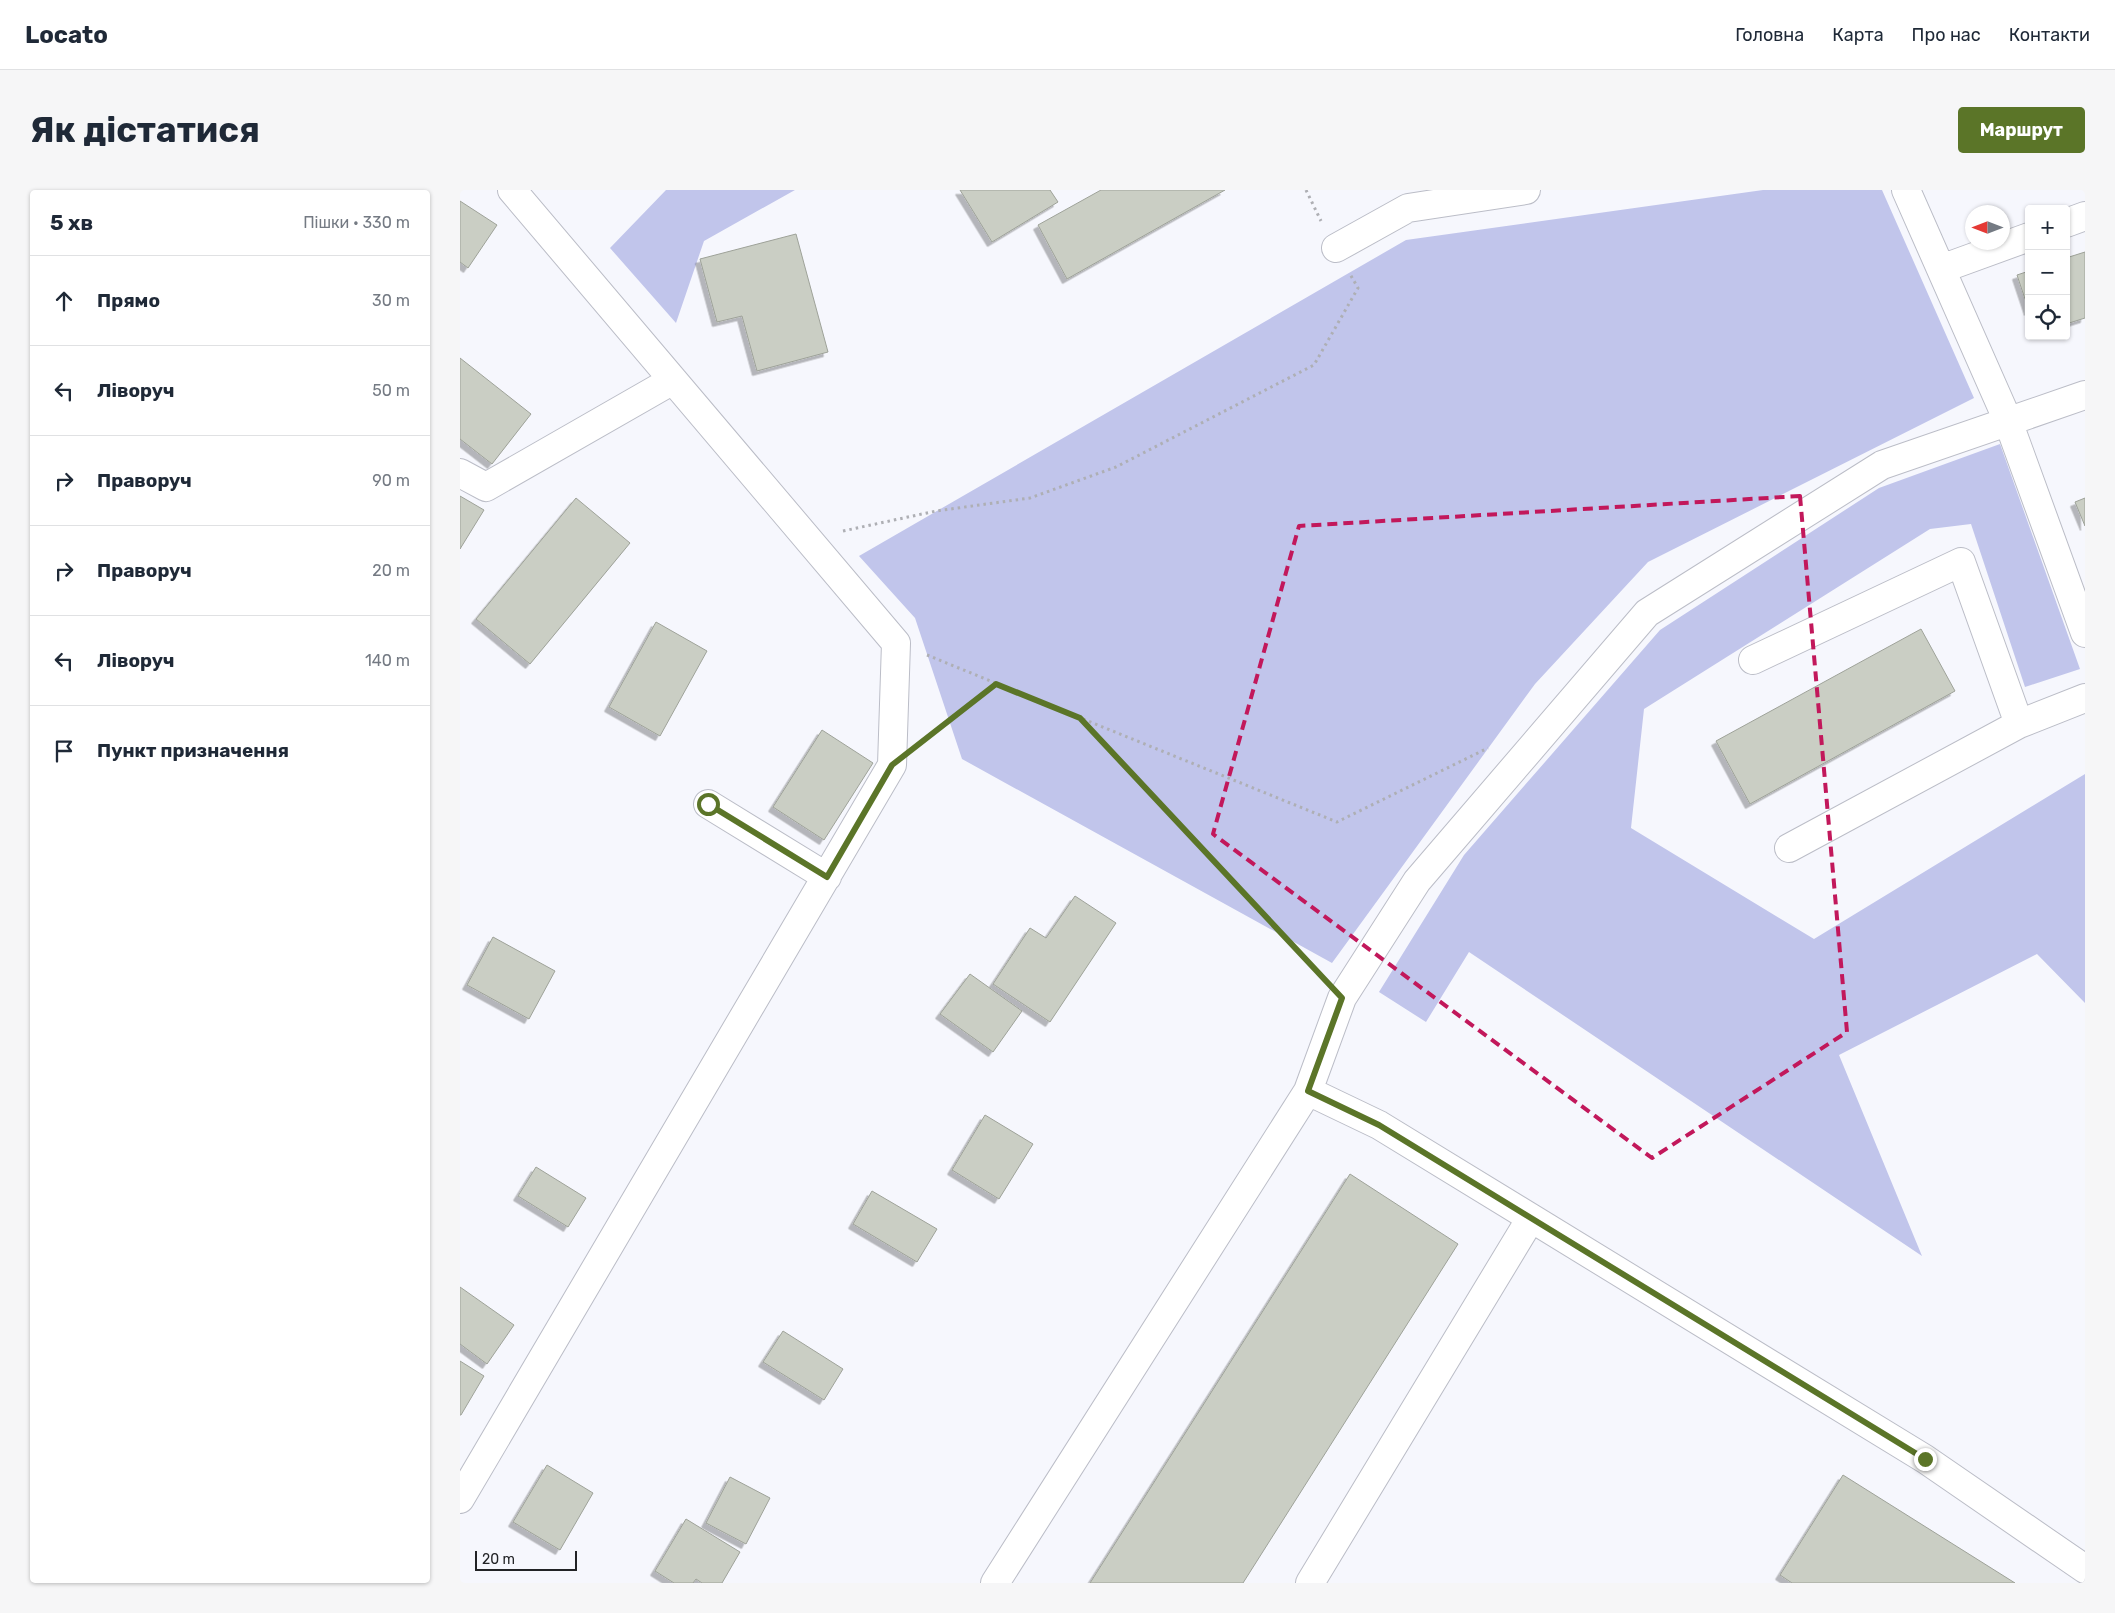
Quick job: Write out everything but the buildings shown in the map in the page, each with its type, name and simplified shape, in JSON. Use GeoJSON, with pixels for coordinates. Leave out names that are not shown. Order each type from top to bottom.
{"type":"FeatureCollection","features":[{"type":"Feature","properties":{"kind":"street"},"geometry":{"type":"LineString","coordinates":[[460,1499],[892,765],[896,643],[512,190]]}},
{"type":"Feature","properties":{"kind":"street"},"geometry":{"type":"LineString","coordinates":[[1336,248],[1408,208],[1526,190]]}},
{"type":"Feature","properties":{"kind":"street"},"geometry":{"type":"LineString","coordinates":[[1906,190],[2008,421],[2085,633]]}},
{"type":"Feature","properties":{"kind":"street"},"geometry":{"type":"LineString","coordinates":[[2070,222],[2085,216]]}},
{"type":"Feature","properties":{"kind":"street"},"geometry":{"type":"LineString","coordinates":[[1941,269],[2025,238]]}},
{"type":"Feature","properties":{"kind":"street"},"geometry":{"type":"LineString","coordinates":[[460,473],[486,487],[673,380]]}},
{"type":"Feature","properties":{"kind":"street"},"geometry":{"type":"LineString","coordinates":[[995,1583],[1308,1091],[1342,998],[1417,881],[1647,613],[1882,464],[2085,395]]}},
{"type":"Feature","properties":{"kind":"street"},"geometry":{"type":"LineString","coordinates":[[1753,660],[1960,562],[2019,724]]}},
{"type":"Feature","properties":{"kind":"street"},"geometry":{"type":"LineString","coordinates":[[1789,848],[2019,724],[2085,698]]}},
{"type":"Feature","properties":{"kind":"street"},"geometry":{"type":"LineString","coordinates":[[708,804],[827,877]]}},
{"type":"Feature","properties":{"kind":"street"},"geometry":{"type":"LineString","coordinates":[[1308,1091],[1379,1125],[1925,1459],[2085,1569]]}},
{"type":"Feature","properties":{"kind":"street"},"geometry":{"type":"LineString","coordinates":[[1310,1583],[1531,1218]]}},
{"type":"Feature","properties":{"kind":"path"},"geometry":{"type":"LineString","coordinates":[[816,549],[843,531],[936,511],[1030,498],[1116,467],[1314,365],[1358,288],[1336,248]]}},
{"type":"Feature","properties":{"kind":"path"},"geometry":{"type":"LineString","coordinates":[[896,643],[1337,822],[1493,746]]}},
{"type":"Feature","properties":{"kind":"path"},"geometry":{"type":"LineString","coordinates":[[892,765],[996,684]]}},
{"type":"Feature","properties":{"kind":"path"},"geometry":{"type":"LineString","coordinates":[[1080,718],[1342,998]]}},
{"type":"Feature","properties":{"kind":"highlighted area"},"geometry":{"type":"Polygon","coordinates":[[[1800,496],[1847,1032],[1652,1158],[1213,834],[1299,526],[1800,496]]]}},
{"type":"Feature","properties":{"kind":"shaded area"},"geometry":{"type":"Polygon","coordinates":[[[666,190],[795,190],[704,241],[676,323],[610,248],[666,190]]]}},
{"type":"Feature","properties":{"kind":"shaded area"},"geometry":{"type":"Polygon","coordinates":[[[1763,190],[1882,190],[1974,398],[1648,562],[1535,684],[1332,963],[962,759],[915,618],[859,556],[1406,240],[1763,190]]]}},
{"type":"Feature","properties":{"kind":"shaded area"},"geometry":{"type":"Polygon","coordinates":[[[2000,444],[2080,669],[2025,687],[1971,524],[1930,529],[1644,709],[1631,828],[1814,939],[2085,774],[2085,1003],[2037,954],[1839,1055],[1922,1256],[1469,952],[1426,1022],[1379,992],[1464,855],[1660,630],[1879,488],[2000,444]]]}},
{"type":"Feature","properties":{"kind":"route"},"geometry":{"type":"LineString","coordinates":[[708,804],[827,877],[892,765],[996,684],[1080,718],[1342,998],[1308,1091],[1379,1125],[1925,1459]]}}]}
